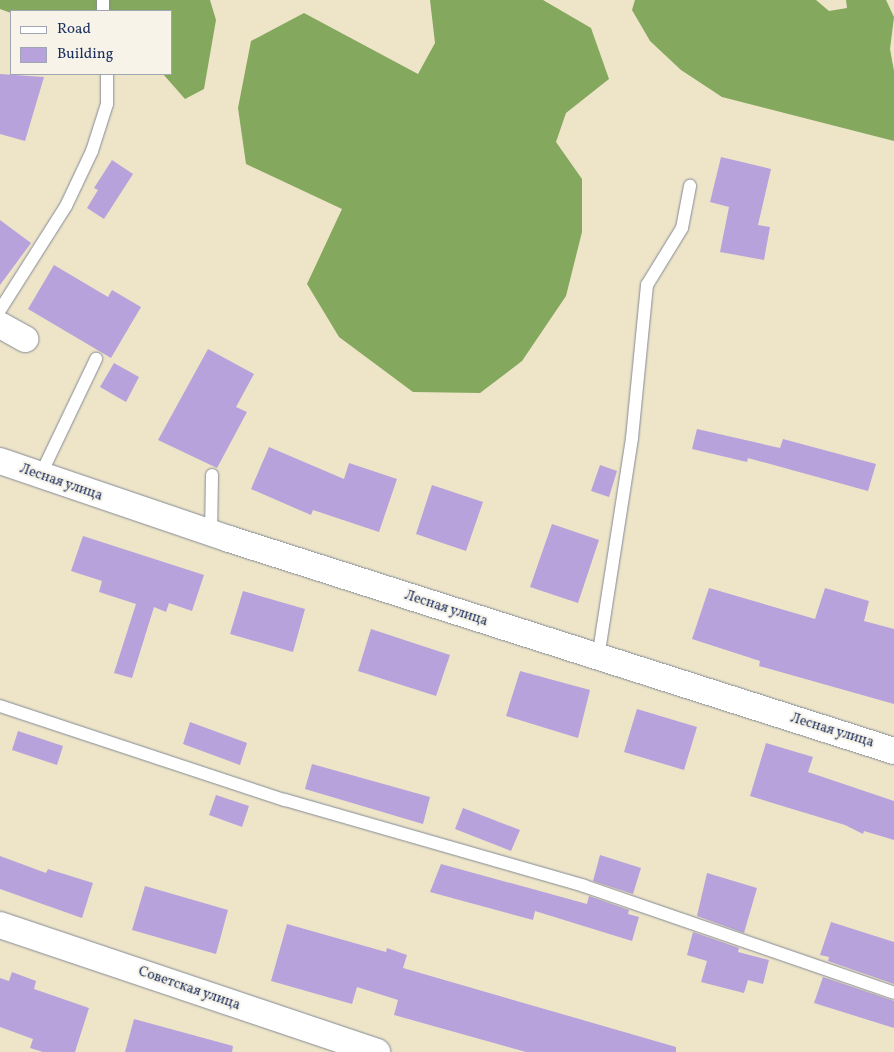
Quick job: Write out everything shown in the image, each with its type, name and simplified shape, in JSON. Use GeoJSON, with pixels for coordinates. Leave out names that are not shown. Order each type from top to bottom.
{"type":"FeatureCollection","features":[{"type":"Feature","properties":{"kind":"street"},"geometry":{"type":"LineString","coordinates":[[0,325],[25,339]]}},
{"type":"Feature","properties":{"kind":"street","name":"Лесная улица"},"geometry":{"type":"LineString","coordinates":[[0,461],[211,533],[894,751]]}},
{"type":"Feature","properties":{"kind":"street","name":"Советская улица"},"geometry":{"type":"LineString","coordinates":[[0,925],[377,1052]]}},
{"type":"Feature","properties":{"kind":"lane"},"geometry":{"type":"LineString","coordinates":[[0,310],[61,214],[92,152],[107,104],[107,75]]}},
{"type":"Feature","properties":{"kind":"lane"},"geometry":{"type":"LineString","coordinates":[[598,658],[632,438],[647,285],[682,228],[690,186]]}},
{"type":"Feature","properties":{"kind":"lane"},"geometry":{"type":"LineString","coordinates":[[40,476],[96,359]]}},
{"type":"Feature","properties":{"kind":"lane"},"geometry":{"type":"LineString","coordinates":[[211,533],[212,475]]}},
{"type":"Feature","properties":{"kind":"lane"},"geometry":{"type":"LineString","coordinates":[[0,706],[285,800],[584,886],[894,992]]}},
{"type":"Feature","properties":{"kind":"green space"},"geometry":{"type":"Polygon","coordinates":[[[0,0],[210,0],[216,20],[204,89],[185,99],[164,75],[172,75],[172,10],[10,10],[10,13],[0,9],[0,0]]]}},
{"type":"Feature","properties":{"kind":"green space"},"geometry":{"type":"Polygon","coordinates":[[[430,0],[543,0],[591,28],[609,79],[566,113],[556,142],[582,179],[582,232],[566,296],[522,361],[480,393],[413,392],[339,337],[307,284],[342,209],[246,164],[238,108],[251,41],[304,13],[418,74],[435,43],[430,0]]]}},
{"type":"Feature","properties":{"kind":"green space"},"geometry":{"type":"Polygon","coordinates":[[[635,0],[816,0],[829,11],[847,8],[846,0],[886,0],[894,17],[890,49],[894,71],[894,141],[722,97],[681,70],[650,41],[632,10],[635,0]]]}},
{"type":"Feature","properties":{"kind":"building"},"geometry":{"type":"Polygon","coordinates":[[[0,74],[44,77],[25,141],[0,134],[0,74]]]}},
{"type":"Feature","properties":{"kind":"building"},"geometry":{"type":"Polygon","coordinates":[[[721,157],[771,169],[758,225],[770,227],[764,260],[720,252],[729,207],[710,202],[721,157]]]}},
{"type":"Feature","properties":{"kind":"building"},"geometry":{"type":"Polygon","coordinates":[[[112,160],[133,174],[104,219],[87,208],[98,190],[94,188],[112,160]]]}},
{"type":"Feature","properties":{"kind":"building"},"geometry":{"type":"Polygon","coordinates":[[[0,220],[31,243],[0,285],[0,220]]]}},
{"type":"Feature","properties":{"kind":"building"},"geometry":{"type":"Polygon","coordinates":[[[54,265],[108,297],[112,290],[141,307],[111,358],[28,309],[54,265]]]}},
{"type":"Feature","properties":{"kind":"building"},"geometry":{"type":"Polygon","coordinates":[[[208,349],[254,374],[236,407],[247,412],[217,468],[158,440],[208,349]]]}},
{"type":"Feature","properties":{"kind":"building"},"geometry":{"type":"Polygon","coordinates":[[[114,363],[139,377],[126,402],[100,387],[114,363]]]}},
{"type":"Feature","properties":{"kind":"building"},"geometry":{"type":"Polygon","coordinates":[[[697,429],[780,448],[783,439],[876,464],[868,491],[748,458],[747,462],[692,449],[697,429]]]}},
{"type":"Feature","properties":{"kind":"building"},"geometry":{"type":"Polygon","coordinates":[[[269,447],[344,479],[349,463],[397,479],[379,532],[313,510],[311,515],[251,489],[269,447]]]}},
{"type":"Feature","properties":{"kind":"building"},"geometry":{"type":"Polygon","coordinates":[[[600,465],[617,471],[609,497],[591,491],[600,465]]]}},
{"type":"Feature","properties":{"kind":"building"},"geometry":{"type":"Polygon","coordinates":[[[432,485],[483,502],[466,551],[416,534],[432,485]]]}},
{"type":"Feature","properties":{"kind":"building"},"geometry":{"type":"Polygon","coordinates":[[[552,524],[599,540],[578,603],[530,587],[552,524]]]}},
{"type":"Feature","properties":{"kind":"building"},"geometry":{"type":"Polygon","coordinates":[[[83,536],[204,575],[192,611],[169,603],[166,612],[154,607],[132,678],[114,673],[136,604],[99,592],[102,581],[71,571],[83,536]]]}},
{"type":"Feature","properties":{"kind":"building"},"geometry":{"type":"Polygon","coordinates":[[[709,588],[815,619],[825,588],[869,601],[864,621],[894,629],[894,704],[759,666],[760,661],[692,639],[709,588]]]}},
{"type":"Feature","properties":{"kind":"building"},"geometry":{"type":"Polygon","coordinates":[[[243,591],[305,609],[293,652],[230,634],[243,591]]]}},
{"type":"Feature","properties":{"kind":"building"},"geometry":{"type":"Polygon","coordinates":[[[371,629],[450,655],[436,696],[358,671],[371,629]]]}},
{"type":"Feature","properties":{"kind":"building"},"geometry":{"type":"Polygon","coordinates":[[[520,671],[590,690],[578,738],[506,716],[520,671]]]}},
{"type":"Feature","properties":{"kind":"building"},"geometry":{"type":"Polygon","coordinates":[[[637,709],[697,727],[684,770],[624,752],[637,709]]]}},
{"type":"Feature","properties":{"kind":"building"},"geometry":{"type":"Polygon","coordinates":[[[190,722],[247,743],[240,765],[183,744],[190,722]]]}},
{"type":"Feature","properties":{"kind":"building"},"geometry":{"type":"Polygon","coordinates":[[[18,731],[63,746],[57,765],[12,750],[18,731]]]}},
{"type":"Feature","properties":{"kind":"building"},"geometry":{"type":"Polygon","coordinates":[[[766,743],[813,757],[808,772],[894,801],[894,840],[864,831],[863,834],[845,825],[750,796],[766,743]]]}},
{"type":"Feature","properties":{"kind":"building"},"geometry":{"type":"Polygon","coordinates":[[[312,764],[430,797],[423,824],[305,789],[312,764]]]}},
{"type":"Feature","properties":{"kind":"building"},"geometry":{"type":"Polygon","coordinates":[[[216,795],[249,806],[242,827],[209,815],[216,795]]]}},
{"type":"Feature","properties":{"kind":"building"},"geometry":{"type":"Polygon","coordinates":[[[463,808],[520,830],[511,851],[455,829],[463,808]]]}},
{"type":"Feature","properties":{"kind":"building"},"geometry":{"type":"Polygon","coordinates":[[[600,855],[641,868],[633,894],[593,881],[600,855]]]}},
{"type":"Feature","properties":{"kind":"building"},"geometry":{"type":"Polygon","coordinates":[[[0,856],[46,873],[48,869],[93,883],[82,918],[0,889],[0,856]]]}},
{"type":"Feature","properties":{"kind":"building"},"geometry":{"type":"Polygon","coordinates":[[[441,864],[587,904],[589,896],[629,910],[628,914],[639,917],[632,941],[535,911],[533,920],[430,892],[441,864]]]}},
{"type":"Feature","properties":{"kind":"building"},"geometry":{"type":"Polygon","coordinates":[[[707,873],[757,888],[744,933],[697,916],[707,873]]]}},
{"type":"Feature","properties":{"kind":"building"},"geometry":{"type":"Polygon","coordinates":[[[145,886],[228,910],[216,954],[132,930],[145,886]]]}},
{"type":"Feature","properties":{"kind":"building"},"geometry":{"type":"Polygon","coordinates":[[[831,922],[894,942],[894,984],[828,961],[829,957],[820,955],[831,922]]]}},
{"type":"Feature","properties":{"kind":"building"},"geometry":{"type":"Polygon","coordinates":[[[287,924],[386,952],[387,948],[407,955],[403,968],[676,1047],[676,1052],[526,1052],[394,1015],[398,1000],[357,987],[352,1004],[271,981],[287,924]]]}},
{"type":"Feature","properties":{"kind":"building"},"geometry":{"type":"Polygon","coordinates":[[[693,932],[739,948],[738,952],[769,960],[763,984],[748,980],[744,993],[701,982],[707,961],[687,955],[693,932]]]}},
{"type":"Feature","properties":{"kind":"building"},"geometry":{"type":"Polygon","coordinates":[[[12,972],[36,981],[34,989],[89,1008],[75,1052],[43,1052],[30,1048],[33,1039],[0,1027],[0,978],[9,981],[12,972]]]}},
{"type":"Feature","properties":{"kind":"building"},"geometry":{"type":"Polygon","coordinates":[[[823,977],[894,1001],[894,1028],[814,1003],[823,977]]]}},
{"type":"Feature","properties":{"kind":"building"},"geometry":{"type":"Polygon","coordinates":[[[134,1019],[233,1046],[232,1052],[125,1052],[134,1019]]]}}]}
